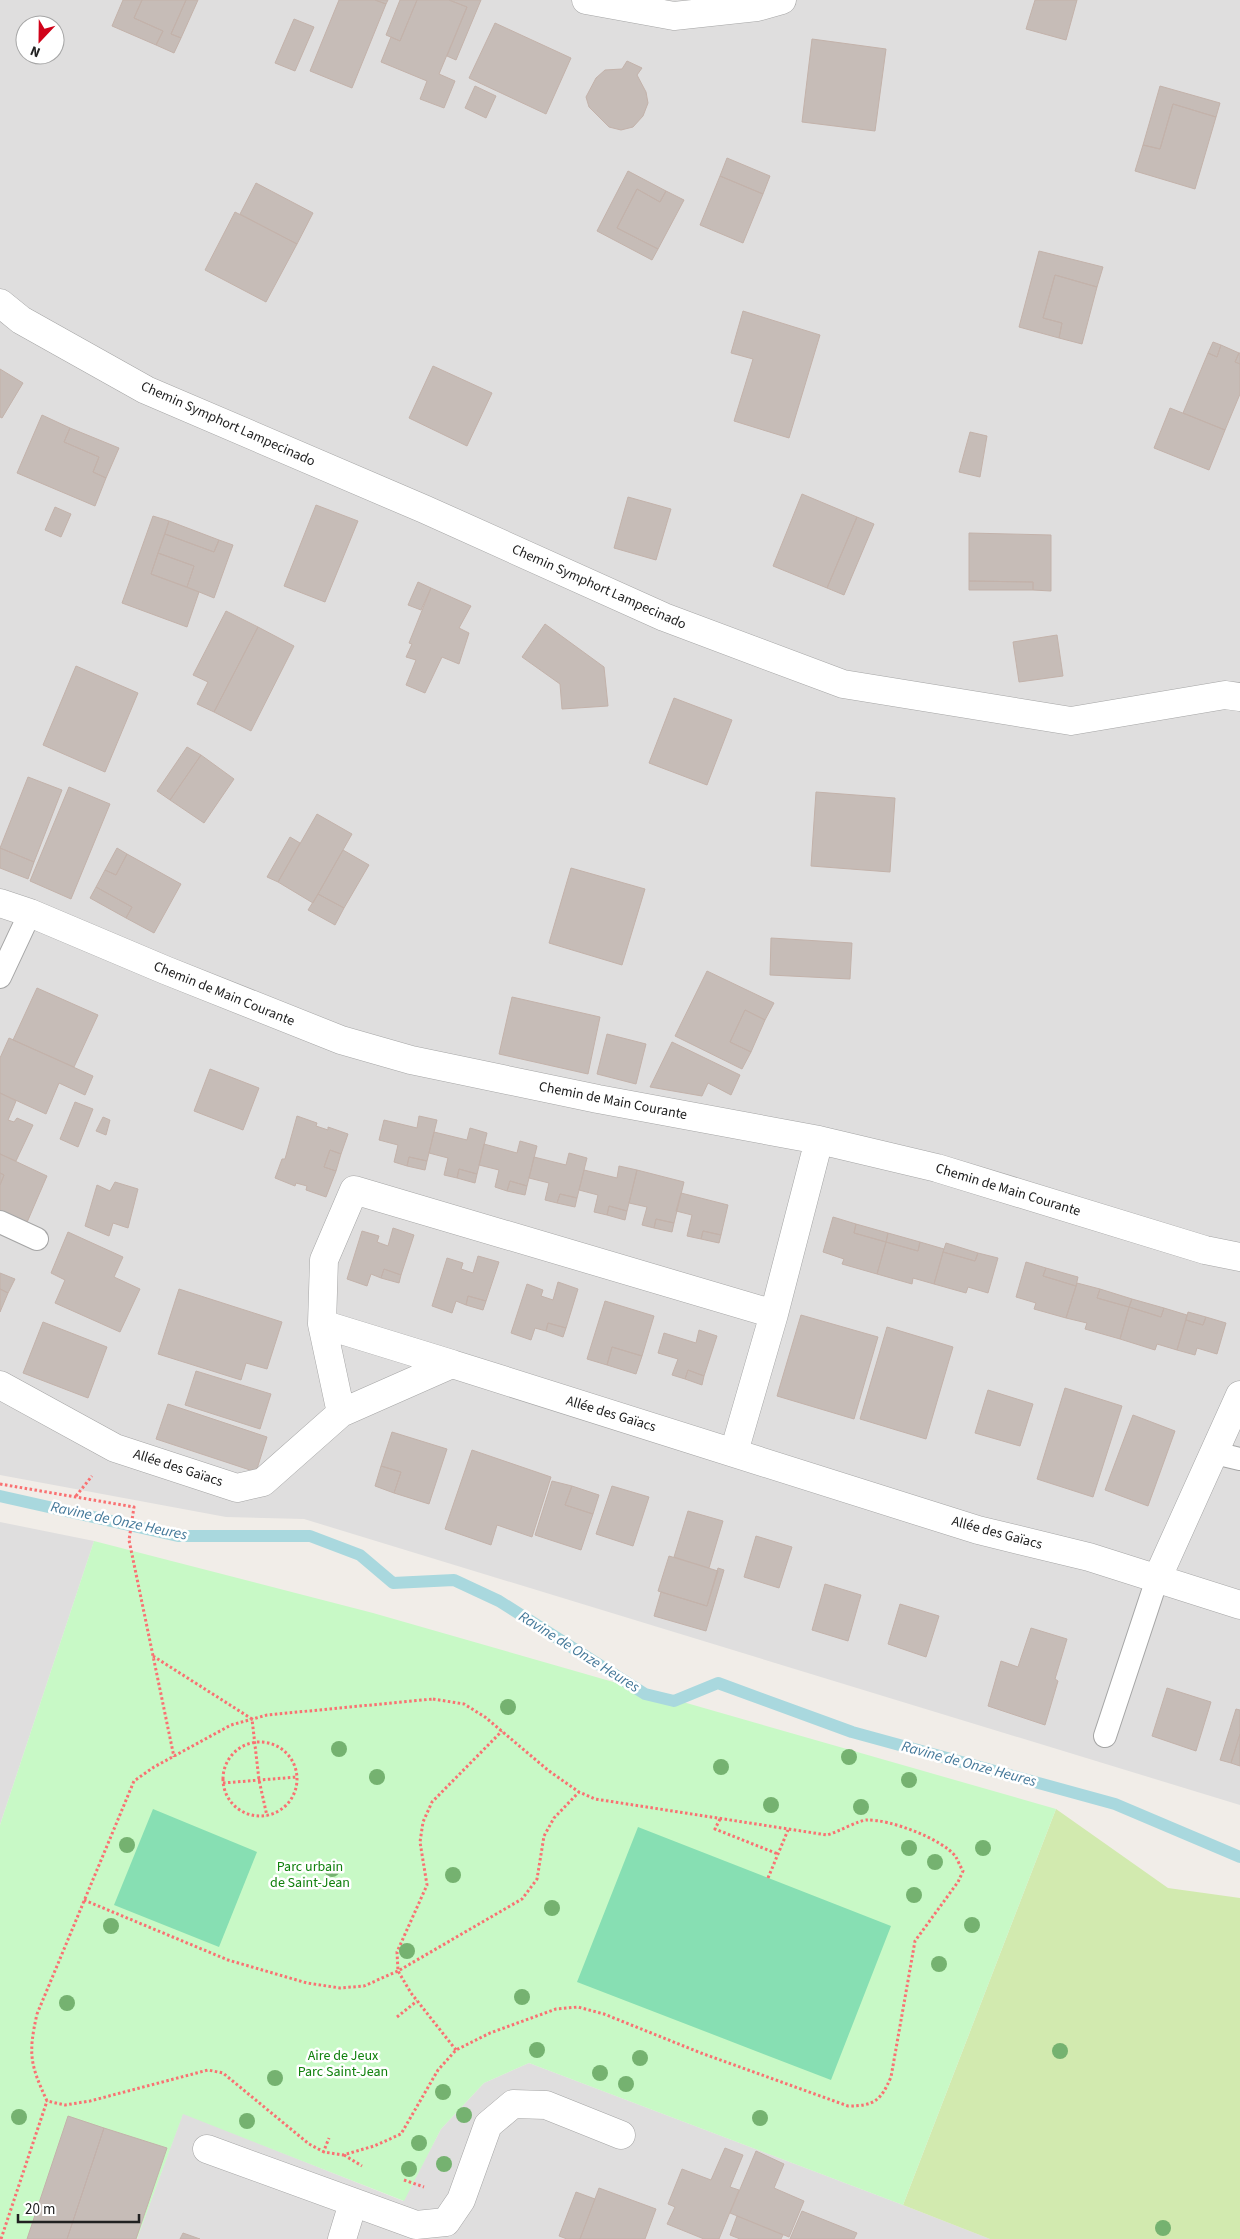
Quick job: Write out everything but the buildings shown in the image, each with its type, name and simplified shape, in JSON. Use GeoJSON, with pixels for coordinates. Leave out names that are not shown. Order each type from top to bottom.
{"type":"FeatureCollection","features":[{"type":"Feature","properties":{"kind":"street"},"geometry":{"type":"LineString","coordinates":[[586,0],[674,16],[757,7],[782,0]]}},
{"type":"Feature","properties":{"kind":"street","name":"Chemin Symphort Lampecinado"},"geometry":{"type":"LineString","coordinates":[[0,303],[21,320],[146,390],[424,509],[664,617],[843,684],[1071,721],[1225,696],[1240,697]]}},
{"type":"Feature","properties":{"kind":"street","name":"Chemin de Main Courante"},"geometry":{"type":"LineString","coordinates":[[0,903],[30,913],[164,970],[341,1040],[411,1060],[589,1097],[819,1140],[937,1168],[1205,1250],[1240,1257]]}},
{"type":"Feature","properties":{"kind":"street"},"geometry":{"type":"LineString","coordinates":[[734,1452],[774,1314],[819,1140]]}},
{"type":"Feature","properties":{"kind":"street"},"geometry":{"type":"LineString","coordinates":[[341,1413],[322,1324],[324,1260],[354,1190],[774,1314]]}},
{"type":"Feature","properties":{"kind":"street"},"geometry":{"type":"LineString","coordinates":[[322,1324],[452,1364]]}},
{"type":"Feature","properties":{"kind":"street","name":"Allée des Gaïacs"},"geometry":{"type":"LineString","coordinates":[[9,1389],[116,1448],[237,1488],[263,1482],[341,1413],[452,1364],[978,1530],[1089,1557],[1240,1605]]}},
{"type":"Feature","properties":{"kind":"street"},"geometry":{"type":"LineString","coordinates":[[1157,1579],[1228,1456],[1240,1395]]}},
{"type":"Feature","properties":{"kind":"street"},"geometry":{"type":"LineString","coordinates":[[208,2149],[416,2225],[446,2222],[461,2200],[488,2125],[513,2104],[546,2106],[621,2135]]}},
{"type":"Feature","properties":{"kind":"street"},"geometry":{"type":"LineString","coordinates":[[342,2239],[353,2203]]}},
{"type":"Feature","properties":{"kind":"lane"},"geometry":{"type":"LineString","coordinates":[[0,977],[30,913]]}},
{"type":"Feature","properties":{"kind":"lane"},"geometry":{"type":"LineString","coordinates":[[0,1222],[37,1239]]}},
{"type":"Feature","properties":{"kind":"lane"},"geometry":{"type":"LineString","coordinates":[[1105,1736],[1157,1579]]}},
{"type":"Feature","properties":{"kind":"path"},"geometry":{"type":"LineString","coordinates":[[0,1484],[134,1507],[129,1540],[174,1757]]}},
{"type":"Feature","properties":{"kind":"path"},"geometry":{"type":"LineString","coordinates":[[153,1656],[252,1719],[259,1780],[267,1816]]}},
{"type":"Feature","properties":{"kind":"path"},"geometry":{"type":"LineString","coordinates":[[1,2239],[46,2101],[32,2070],[30,2044],[37,2014],[134,1782],[154,1767],[231,1725],[267,1714],[433,1699],[464,1704],[502,1731],[549,1772],[579,1792],[595,1799],[788,1830],[827,1834],[844,1830],[866,1820],[888,1822],[925,1834],[955,1855],[963,1870],[946,1900],[915,1941],[891,2077],[883,2096],[864,2106],[848,2106],[701,2053],[604,2014],[578,2007],[556,2008],[490,2033],[456,2050],[438,2070],[401,2134],[374,2146],[344,2155]]}},
{"type":"Feature","properties":{"kind":"path"},"geometry":{"type":"LineString","coordinates":[[456,2050],[418,2001],[398,1971],[397,1952],[427,1885],[420,1842],[423,1822],[432,1802],[502,1731]]}},
{"type":"Feature","properties":{"kind":"path"},"geometry":{"type":"LineString","coordinates":[[256,1742],[268,1743],[288,1755],[295,1766],[297,1777],[296,1788],[286,1806],[267,1816],[254,1816],[243,1812],[234,1804],[223,1783],[224,1772],[235,1752],[245,1745],[256,1742]]}},
{"type":"Feature","properties":{"kind":"path"},"geometry":{"type":"LineString","coordinates":[[223,1783],[297,1777]]}},
{"type":"Feature","properties":{"kind":"path"},"geometry":{"type":"LineString","coordinates":[[84,1900],[228,1960],[307,1983],[340,1988],[364,1986],[398,1971],[522,1899],[536,1879],[544,1836],[554,1818],[579,1792]]}},
{"type":"Feature","properties":{"kind":"path"},"geometry":{"type":"LineString","coordinates":[[720,1819],[715,1829],[778,1854]]}},
{"type":"Feature","properties":{"kind":"path"},"geometry":{"type":"LineString","coordinates":[[768,1878],[788,1830]]}},
{"type":"Feature","properties":{"kind":"path"},"geometry":{"type":"LineString","coordinates":[[397,2016],[418,2001]]}},
{"type":"Feature","properties":{"kind":"path"},"geometry":{"type":"LineString","coordinates":[[46,2101],[65,2105],[73,2104],[208,2070],[224,2073],[309,2144],[324,2152],[344,2155],[371,2169]]}},
{"type":"Feature","properties":{"kind":"path"},"geometry":{"type":"LineString","coordinates":[[324,2152],[329,2138]]}},
{"type":"Feature","properties":{"kind":"path"},"geometry":{"type":"LineString","coordinates":[[398,2178],[461,2200]]}},
{"type":"Feature","properties":{"kind":"shaded area"},"geometry":{"type":"Polygon","coordinates":[[[0,0],[1240,0],[1240,1805],[304,1519],[226,1517],[0,1475],[0,0]]]}},
{"type":"Feature","properties":{"kind":"shaded area"},"geometry":{"type":"Polygon","coordinates":[[[0,1522],[94,1541],[0,1825],[0,1522]]]}},
{"type":"Feature","properties":{"kind":"shaded area"},"geometry":{"type":"Polygon","coordinates":[[[529,2063],[990,2239],[137,2239],[183,2113],[403,2201],[441,2129],[484,2083],[529,2063]]]}},
{"type":"Feature","properties":{"kind":"green space","name":"Parc urbain de Saint-Jean"},"geometry":{"type":"Polygon","coordinates":[[[94,1541],[373,1613],[1056,1809],[903,2205],[529,2063],[484,2083],[441,2129],[404,2201],[183,2114],[137,2239],[0,2239],[0,1825],[94,1541]]]}},
{"type":"Feature","properties":{"kind":"green space"},"geometry":{"type":"Polygon","coordinates":[[[153,1809],[257,1852],[219,1947],[114,1905],[153,1809]]]}},
{"type":"Feature","properties":{"kind":"green space"},"geometry":{"type":"Polygon","coordinates":[[[1056,1809],[1168,1888],[1240,1898],[1240,2239],[990,2239],[903,2205],[1056,1809]]]}},
{"type":"Feature","properties":{"kind":"green space"},"geometry":{"type":"Polygon","coordinates":[[[638,1827],[891,1926],[831,2080],[577,1982],[638,1827]]]}},
{"type":"Feature","properties":{"kind":"waterway","name":"Ravine de Onze Heures"},"geometry":{"type":"LineString","coordinates":[[0,1496],[178,1536],[310,1536],[360,1555],[393,1583],[454,1580],[499,1601],[645,1694],[674,1701],[718,1683],[852,1732],[1115,1804],[1240,1857]]}},
{"type":"Feature","properties":{"kind":"park label","name":"Aire de Jeux Parc Saint-Jean"},"geometry":{"type":"Point","coordinates":[343,2064]}}]}
